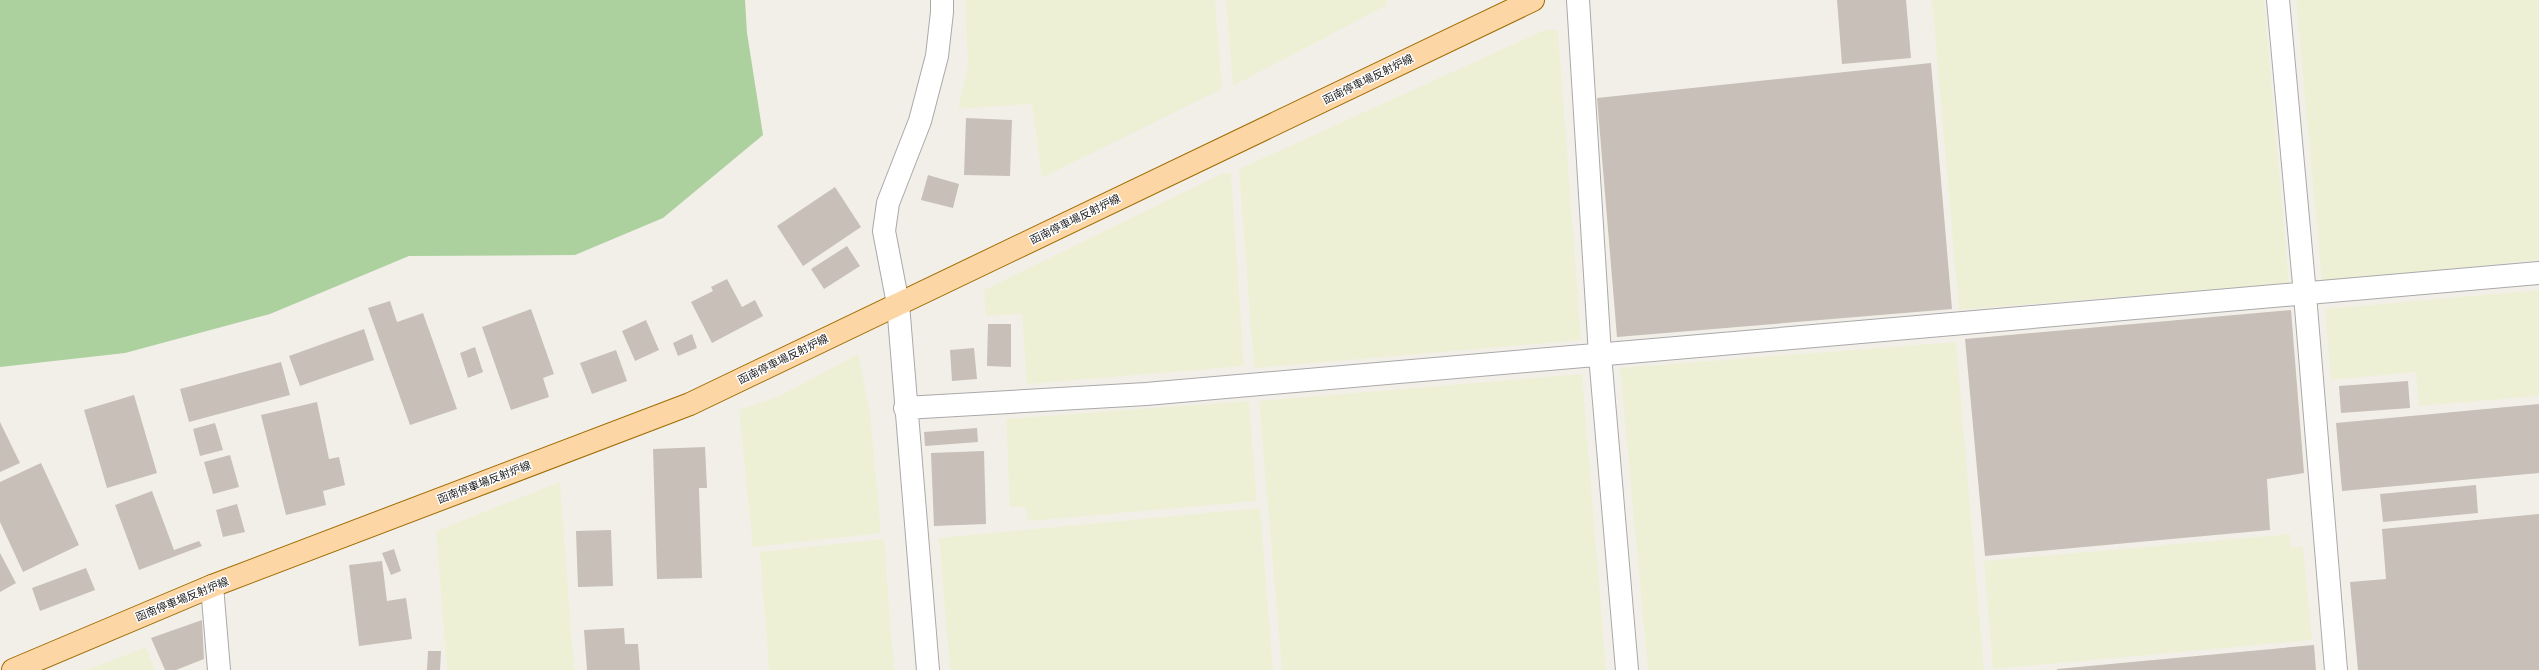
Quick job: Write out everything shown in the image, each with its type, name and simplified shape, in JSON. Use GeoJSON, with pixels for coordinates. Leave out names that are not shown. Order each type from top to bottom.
{"type":"FeatureCollection","features":[{"type":"Feature","properties":{"kind":"main road","name":"函南停車場反射炉線"},"geometry":{"type":"LineString","coordinates":[[13,670],[47,663],[212,586],[690,404],[1533,0]]}},
{"type":"Feature","properties":{"kind":"street"},"geometry":{"type":"LineString","coordinates":[[928,670],[905,408],[889,309],[884,232],[885,215],[920,122],[937,56],[942,0]]}},
{"type":"Feature","properties":{"kind":"street"},"geometry":{"type":"LineString","coordinates":[[1578,0],[1600,355],[1627,670]]}},
{"type":"Feature","properties":{"kind":"street"},"geometry":{"type":"LineString","coordinates":[[2278,0],[2305,295],[2336,670]]}},
{"type":"Feature","properties":{"kind":"street"},"geometry":{"type":"LineString","coordinates":[[905,408],[1146,394],[2305,295],[2539,273]]}},
{"type":"Feature","properties":{"kind":"street"},"geometry":{"type":"LineString","coordinates":[[212,586],[219,670]]}},
{"type":"Feature","properties":{"kind":"green space"},"geometry":{"type":"Polygon","coordinates":[[[0,0],[745,0],[747,33],[763,135],[663,218],[575,255],[409,256],[270,314],[125,353],[0,367],[0,0]]]}},
{"type":"Feature","properties":{"kind":"green space"},"geometry":{"type":"Polygon","coordinates":[[[965,0],[1215,0],[1222,89],[1042,178],[1032,104],[958,109],[968,65],[965,0]]]}},
{"type":"Feature","properties":{"kind":"green space"},"geometry":{"type":"Polygon","coordinates":[[[1226,0],[1386,0],[1387,5],[1233,86],[1226,0]]]}},
{"type":"Feature","properties":{"kind":"green space"},"geometry":{"type":"Polygon","coordinates":[[[1932,0],[2264,0],[2289,283],[1959,310],[1932,0]]]}},
{"type":"Feature","properties":{"kind":"green space"},"geometry":{"type":"Polygon","coordinates":[[[2296,0],[2539,0],[2539,260],[2322,281],[2296,0]]]}},
{"type":"Feature","properties":{"kind":"green space"},"geometry":{"type":"Polygon","coordinates":[[[1547,29],[1558,31],[1581,340],[1254,368],[1239,169],[1547,29]]]}},
{"type":"Feature","properties":{"kind":"green space"},"geometry":{"type":"Polygon","coordinates":[[[1231,173],[1244,366],[1027,384],[1022,314],[986,316],[984,290],[1221,174],[1231,173]]]}},
{"type":"Feature","properties":{"kind":"green space"},"geometry":{"type":"Polygon","coordinates":[[[2539,290],[2539,396],[2419,406],[2416,372],[2331,380],[2325,309],[2539,290]]]}},
{"type":"Feature","properties":{"kind":"green space"},"geometry":{"type":"Polygon","coordinates":[[[1956,342],[1984,670],[1648,670],[1620,368],[1956,342]]]}},
{"type":"Feature","properties":{"kind":"green space"},"geometry":{"type":"Polygon","coordinates":[[[858,354],[870,412],[881,533],[753,547],[739,410],[780,396],[858,354]]]}},
{"type":"Feature","properties":{"kind":"green space"},"geometry":{"type":"Polygon","coordinates":[[[1582,374],[1606,670],[1282,670],[1259,401],[1582,374]]]}},
{"type":"Feature","properties":{"kind":"green space"},"geometry":{"type":"Polygon","coordinates":[[[1249,401],[1257,501],[1028,521],[1025,507],[1010,507],[1006,419],[1249,401]]]}},
{"type":"Feature","properties":{"kind":"green space"},"geometry":{"type":"Polygon","coordinates":[[[560,482],[574,670],[447,670],[436,531],[560,482]]]}},
{"type":"Feature","properties":{"kind":"green space"},"geometry":{"type":"Polygon","coordinates":[[[1260,508],[1273,670],[950,670],[939,538],[1260,508]]]}},
{"type":"Feature","properties":{"kind":"green space"},"geometry":{"type":"Polygon","coordinates":[[[2290,534],[2291,548],[2303,546],[2312,640],[1993,669],[1984,561],[2290,534]]]}},
{"type":"Feature","properties":{"kind":"green space"},"geometry":{"type":"Polygon","coordinates":[[[884,539],[894,670],[769,670],[760,552],[884,539]]]}},
{"type":"Feature","properties":{"kind":"green space"},"geometry":{"type":"Polygon","coordinates":[[[146,647],[155,670],[87,670],[146,647]]]}},
{"type":"Feature","properties":{"kind":"building"},"geometry":{"type":"Polygon","coordinates":[[[1837,0],[1906,0],[1911,58],[1842,64],[1837,0]]]}},
{"type":"Feature","properties":{"kind":"building"},"geometry":{"type":"Polygon","coordinates":[[[1931,63],[1952,309],[1617,337],[1597,98],[1931,63]]]}},
{"type":"Feature","properties":{"kind":"building"},"geometry":{"type":"Polygon","coordinates":[[[966,118],[1012,120],[1010,176],[964,175],[966,118]]]}},
{"type":"Feature","properties":{"kind":"building"},"geometry":{"type":"Polygon","coordinates":[[[928,175],[959,184],[953,208],[921,200],[928,175]]]}},
{"type":"Feature","properties":{"kind":"building"},"geometry":{"type":"Polygon","coordinates":[[[835,187],[861,227],[803,266],[777,226],[835,187]]]}},
{"type":"Feature","properties":{"kind":"building"},"geometry":{"type":"Polygon","coordinates":[[[847,246],[860,266],[824,289],[811,269],[847,246]]]}},
{"type":"Feature","properties":{"kind":"building"},"geometry":{"type":"Polygon","coordinates":[[[727,279],[742,307],[755,300],[763,316],[712,343],[691,302],[713,291],[711,287],[727,279]]]}},
{"type":"Feature","properties":{"kind":"building"},"geometry":{"type":"Polygon","coordinates":[[[390,301],[397,322],[423,313],[457,409],[410,425],[368,308],[390,301]]]}},
{"type":"Feature","properties":{"kind":"building"},"geometry":{"type":"Polygon","coordinates":[[[531,309],[554,374],[543,378],[549,397],[511,410],[482,327],[531,309]]]}},
{"type":"Feature","properties":{"kind":"building"},"geometry":{"type":"Polygon","coordinates":[[[2291,310],[2304,473],[2267,479],[2270,530],[1985,556],[1965,339],[2291,310]]]}},
{"type":"Feature","properties":{"kind":"building"},"geometry":{"type":"Polygon","coordinates":[[[646,320],[659,350],[635,361],[622,331],[646,320]]]}},
{"type":"Feature","properties":{"kind":"building"},"geometry":{"type":"Polygon","coordinates":[[[988,324],[1011,324],[1011,367],[987,366],[988,324]]]}},
{"type":"Feature","properties":{"kind":"building"},"geometry":{"type":"Polygon","coordinates":[[[364,329],[374,360],[300,386],[289,356],[364,329]]]}},
{"type":"Feature","properties":{"kind":"building"},"geometry":{"type":"Polygon","coordinates":[[[692,334],[697,348],[678,356],[673,343],[692,334]]]}},
{"type":"Feature","properties":{"kind":"building"},"geometry":{"type":"Polygon","coordinates":[[[475,347],[483,372],[468,378],[460,353],[475,347]]]}},
{"type":"Feature","properties":{"kind":"building"},"geometry":{"type":"Polygon","coordinates":[[[974,348],[977,379],[952,381],[950,350],[974,348]]]}},
{"type":"Feature","properties":{"kind":"building"},"geometry":{"type":"Polygon","coordinates":[[[616,350],[627,381],[592,394],[580,363],[616,350]]]}},
{"type":"Feature","properties":{"kind":"building"},"geometry":{"type":"Polygon","coordinates":[[[281,362],[290,395],[189,422],[180,389],[281,362]]]}},
{"type":"Feature","properties":{"kind":"building"},"geometry":{"type":"Polygon","coordinates":[[[2408,381],[2410,408],[2341,413],[2339,386],[2408,381]]]}},
{"type":"Feature","properties":{"kind":"building"},"geometry":{"type":"Polygon","coordinates":[[[134,395],[157,473],[107,488],[84,410],[134,395]]]}},
{"type":"Feature","properties":{"kind":"building"},"geometry":{"type":"Polygon","coordinates":[[[317,402],[329,459],[339,457],[345,485],[323,491],[326,505],[286,515],[261,415],[317,402]]]}},
{"type":"Feature","properties":{"kind":"building"},"geometry":{"type":"Polygon","coordinates":[[[2539,404],[2539,473],[2342,491],[2336,423],[2539,404]]]}},
{"type":"Feature","properties":{"kind":"building"},"geometry":{"type":"Polygon","coordinates":[[[0,422],[20,463],[0,472],[0,422]]]}},
{"type":"Feature","properties":{"kind":"building"},"geometry":{"type":"Polygon","coordinates":[[[215,423],[223,450],[200,456],[193,429],[215,423]]]}},
{"type":"Feature","properties":{"kind":"building"},"geometry":{"type":"Polygon","coordinates":[[[977,428],[978,442],[925,446],[924,432],[977,428]]]}},
{"type":"Feature","properties":{"kind":"building"},"geometry":{"type":"Polygon","coordinates":[[[705,447],[707,488],[699,488],[702,578],[657,579],[653,449],[705,447]]]}},
{"type":"Feature","properties":{"kind":"building"},"geometry":{"type":"Polygon","coordinates":[[[984,451],[986,524],[934,526],[931,453],[984,451]]]}},
{"type":"Feature","properties":{"kind":"building"},"geometry":{"type":"Polygon","coordinates":[[[230,455],[239,487],[213,494],[204,462],[230,455]]]}},
{"type":"Feature","properties":{"kind":"building"},"geometry":{"type":"Polygon","coordinates":[[[41,463],[79,545],[23,572],[0,522],[0,482],[41,463]]]}},
{"type":"Feature","properties":{"kind":"building"},"geometry":{"type":"Polygon","coordinates":[[[2476,485],[2478,513],[2383,522],[2380,494],[2476,485]]]}},
{"type":"Feature","properties":{"kind":"building"},"geometry":{"type":"Polygon","coordinates":[[[152,491],[174,550],[199,541],[202,546],[139,570],[115,505],[152,491]]]}},
{"type":"Feature","properties":{"kind":"building"},"geometry":{"type":"Polygon","coordinates":[[[237,504],[245,532],[223,537],[216,510],[237,504]]]}},
{"type":"Feature","properties":{"kind":"building"},"geometry":{"type":"Polygon","coordinates":[[[2539,514],[2539,670],[2358,670],[2350,582],[2386,579],[2382,529],[2539,514]]]}},
{"type":"Feature","properties":{"kind":"building"},"geometry":{"type":"Polygon","coordinates":[[[611,530],[613,586],[578,587],[576,531],[611,530]]]}},
{"type":"Feature","properties":{"kind":"building"},"geometry":{"type":"Polygon","coordinates":[[[394,549],[401,571],[391,575],[382,553],[394,549]]]}},
{"type":"Feature","properties":{"kind":"building"},"geometry":{"type":"Polygon","coordinates":[[[0,553],[16,583],[0,592],[0,553]]]}},
{"type":"Feature","properties":{"kind":"building"},"geometry":{"type":"Polygon","coordinates":[[[382,561],[387,601],[406,598],[412,639],[359,646],[349,565],[382,561]]]}},
{"type":"Feature","properties":{"kind":"building"},"geometry":{"type":"Polygon","coordinates":[[[86,568],[95,590],[40,611],[32,588],[86,568]]]}},
{"type":"Feature","properties":{"kind":"building"},"geometry":{"type":"Polygon","coordinates":[[[202,620],[204,659],[176,670],[165,670],[151,638],[202,620]]]}},
{"type":"Feature","properties":{"kind":"building"},"geometry":{"type":"Polygon","coordinates":[[[624,628],[625,644],[638,644],[640,670],[587,670],[584,630],[624,628]]]}},
{"type":"Feature","properties":{"kind":"building"},"geometry":{"type":"Polygon","coordinates":[[[2314,645],[2316,670],[2057,670],[2057,669],[2314,645]]]}},
{"type":"Feature","properties":{"kind":"building"},"geometry":{"type":"Polygon","coordinates":[[[428,651],[441,651],[440,670],[427,670],[428,651]]]}}]}
